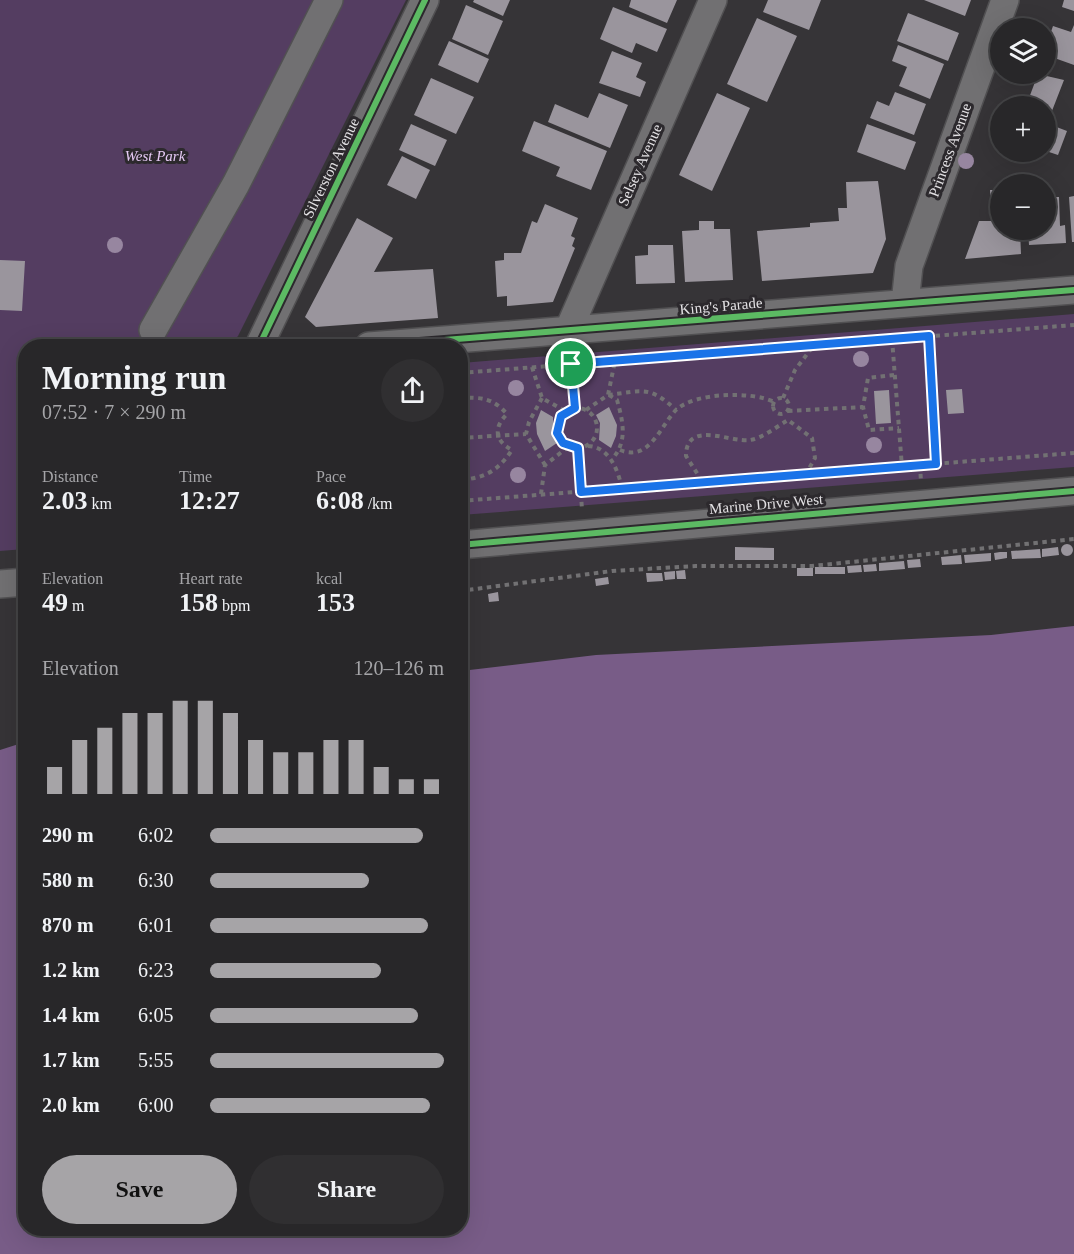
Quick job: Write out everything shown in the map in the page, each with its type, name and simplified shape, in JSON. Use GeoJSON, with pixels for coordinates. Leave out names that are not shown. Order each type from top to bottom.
{"type":"FeatureCollection","features":[{"type":"Feature","properties":{"kind":"street"},"geometry":{"type":"LineString","coordinates":[[153,330],[236,184],[329,0]]}},
{"type":"Feature","properties":{"kind":"street","name":"Silverston Avenue"},"geometry":{"type":"LineString","coordinates":[[262,339],[425,0]]}},
{"type":"Feature","properties":{"kind":"street","name":"Selsey Avenue"},"geometry":{"type":"LineString","coordinates":[[568,331],[713,0]]}},
{"type":"Feature","properties":{"kind":"street","name":"Princess Avenue"},"geometry":{"type":"LineString","coordinates":[[905,303],[909,266],[1005,0]]}},
{"type":"Feature","properties":{"kind":"street","name":"King's Parade"},"geometry":{"type":"LineString","coordinates":[[462,339],[1074,290]]}},
{"type":"Feature","properties":{"kind":"street","name":"Marine Drive West"},"geometry":{"type":"LineString","coordinates":[[468,544],[584,532],[1074,491]]}},
{"type":"Feature","properties":{"kind":"street"},"geometry":{"type":"LineString","coordinates":[[0,584],[18,583]]}},
{"type":"Feature","properties":{"kind":"path"},"geometry":{"type":"LineString","coordinates":[[468,372],[1074,325]]}},
{"type":"Feature","properties":{"kind":"path"},"geometry":{"type":"LineString","coordinates":[[568,331],[575,408]]}},
{"type":"Feature","properties":{"kind":"path"},"geometry":{"type":"LineString","coordinates":[[929,336],[936,464]]}},
{"type":"Feature","properties":{"kind":"path"},"geometry":{"type":"LineString","coordinates":[[892,339],[902,466]]}},
{"type":"Feature","properties":{"kind":"path"},"geometry":{"type":"LineString","coordinates":[[783,398],[795,370],[814,345]]}},
{"type":"Feature","properties":{"kind":"path"},"geometry":{"type":"LineString","coordinates":[[608,395],[615,360]]}},
{"type":"Feature","properties":{"kind":"path"},"geometry":{"type":"LineString","coordinates":[[532,367],[542,398],[565,411]]}},
{"type":"Feature","properties":{"kind":"path"},"geometry":{"type":"LineString","coordinates":[[895,375],[868,378],[863,407],[868,430],[899,428]]}},
{"type":"Feature","properties":{"kind":"path"},"geometry":{"type":"LineString","coordinates":[[586,410],[608,395],[643,390],[658,393],[676,410]]}},
{"type":"Feature","properties":{"kind":"path"},"geometry":{"type":"LineString","coordinates":[[608,395],[617,400],[623,435],[620,450],[612,459]]}},
{"type":"Feature","properties":{"kind":"path"},"geometry":{"type":"LineString","coordinates":[[620,450],[636,452],[654,441],[676,410],[694,401],[725,395],[764,397],[774,402]]}},
{"type":"Feature","properties":{"kind":"path"},"geometry":{"type":"LineString","coordinates":[[468,398],[490,399],[507,414],[498,426],[497,435],[500,442],[512,450],[500,466],[487,476],[468,479]]}},
{"type":"Feature","properties":{"kind":"path"},"geometry":{"type":"LineString","coordinates":[[541,495],[545,465],[526,434],[529,422],[542,398]]}},
{"type":"Feature","properties":{"kind":"path"},"geometry":{"type":"LineString","coordinates":[[774,402],[783,398]]}},
{"type":"Feature","properties":{"kind":"path"},"geometry":{"type":"LineString","coordinates":[[783,398],[790,404],[787,412],[788,420],[812,438],[815,458],[806,474]]}},
{"type":"Feature","properties":{"kind":"path"},"geometry":{"type":"LineString","coordinates":[[774,402],[776,412],[863,407]]}},
{"type":"Feature","properties":{"kind":"path"},"geometry":{"type":"LineString","coordinates":[[568,447],[557,433],[558,421],[565,411],[575,408],[586,410],[594,419],[597,430],[587,446]]}},
{"type":"Feature","properties":{"kind":"path"},"geometry":{"type":"LineString","coordinates":[[703,482],[686,456],[688,444],[693,440],[700,435],[715,434],[753,440],[788,420]]}},
{"type":"Feature","properties":{"kind":"path"},"geometry":{"type":"LineString","coordinates":[[468,437],[526,434]]}},
{"type":"Feature","properties":{"kind":"path"},"geometry":{"type":"LineString","coordinates":[[545,465],[568,447],[593,446],[612,459],[622,488]]}},
{"type":"Feature","properties":{"kind":"path"},"geometry":{"type":"LineString","coordinates":[[578,448],[584,532]]}},
{"type":"Feature","properties":{"kind":"path"},"geometry":{"type":"LineString","coordinates":[[468,500],[1074,453]]}},
{"type":"Feature","properties":{"kind":"path"},"geometry":{"type":"LineString","coordinates":[[468,590],[612,571],[696,566],[812,566],[1074,539]]}},
{"type":"Feature","properties":{"kind":"green space","name":"West Park"},"geometry":{"type":"Polygon","coordinates":[[[0,0],[406,0],[235,339],[18,339],[18,550],[0,551],[0,0]]]}},
{"type":"Feature","properties":{"kind":"green space"},"geometry":{"type":"Polygon","coordinates":[[[1074,314],[1074,467],[468,514],[468,362],[1074,314]]]}},
{"type":"Feature","properties":{"kind":"shaded area"},"geometry":{"type":"Polygon","coordinates":[[[1074,626],[1074,1254],[0,1254],[0,750],[18,744],[18,1236],[468,1236],[468,670],[596,655],[991,635],[1074,626]]]}},
{"type":"Feature","properties":{"kind":"building"},"geometry":{"type":"Polygon","coordinates":[[[474,0],[510,0],[503,16],[473,2],[474,0]]]}},
{"type":"Feature","properties":{"kind":"building"},"geometry":{"type":"Polygon","coordinates":[[[631,0],[677,0],[667,23],[629,7],[631,0]]]}},
{"type":"Feature","properties":{"kind":"building"},"geometry":{"type":"Polygon","coordinates":[[[768,0],[821,0],[809,30],[763,12],[768,0]]]}},
{"type":"Feature","properties":{"kind":"building"},"geometry":{"type":"Polygon","coordinates":[[[924,0],[971,0],[965,16],[924,0]]]}},
{"type":"Feature","properties":{"kind":"building"},"geometry":{"type":"Polygon","coordinates":[[[1064,0],[1074,0],[1074,11],[1062,7],[1064,0]]]}},
{"type":"Feature","properties":{"kind":"building"},"geometry":{"type":"Polygon","coordinates":[[[466,5],[503,21],[488,55],[452,39],[466,5]]]}},
{"type":"Feature","properties":{"kind":"building"},"geometry":{"type":"Polygon","coordinates":[[[613,7],[667,29],[657,52],[636,43],[632,53],[600,39],[613,7]]]}},
{"type":"Feature","properties":{"kind":"building"},"geometry":{"type":"Polygon","coordinates":[[[908,13],[959,33],[948,61],[897,41],[908,13]]]}},
{"type":"Feature","properties":{"kind":"building"},"geometry":{"type":"Polygon","coordinates":[[[757,18],[797,36],[767,102],[727,84],[757,18]]]}},
{"type":"Feature","properties":{"kind":"building"},"geometry":{"type":"Polygon","coordinates":[[[1074,25],[1074,65],[1056,59],[1056,27],[1071,32],[1074,25]]]}},
{"type":"Feature","properties":{"kind":"building"},"geometry":{"type":"Polygon","coordinates":[[[449,41],[489,59],[478,83],[438,65],[449,41]]]}},
{"type":"Feature","properties":{"kind":"building"},"geometry":{"type":"Polygon","coordinates":[[[898,45],[944,64],[930,99],[899,86],[907,67],[892,61],[898,45]]]}},
{"type":"Feature","properties":{"kind":"building"},"geometry":{"type":"Polygon","coordinates":[[[612,51],[642,63],[636,77],[646,82],[640,97],[599,83],[612,51]]]}},
{"type":"Feature","properties":{"kind":"building"},"geometry":{"type":"Polygon","coordinates":[[[431,78],[474,97],[456,134],[414,115],[431,78]]]}},
{"type":"Feature","properties":{"kind":"building"},"geometry":{"type":"Polygon","coordinates":[[[1056,78],[1064,80],[1056,101],[1056,96],[1030,96],[1034,84],[1056,84],[1056,78]]]}},
{"type":"Feature","properties":{"kind":"building"},"geometry":{"type":"Polygon","coordinates":[[[895,92],[926,104],[914,135],[870,118],[877,101],[889,106],[895,92]]]}},
{"type":"Feature","properties":{"kind":"building"},"geometry":{"type":"Polygon","coordinates":[[[599,93],[628,105],[610,148],[548,122],[555,104],[588,118],[599,93]]]}},
{"type":"Feature","properties":{"kind":"building"},"geometry":{"type":"Polygon","coordinates":[[[717,93],[750,108],[712,191],[679,175],[717,93]]]}},
{"type":"Feature","properties":{"kind":"building"},"geometry":{"type":"Polygon","coordinates":[[[534,121],[607,151],[591,190],[556,176],[560,167],[522,151],[534,121]]]}},
{"type":"Feature","properties":{"kind":"building"},"geometry":{"type":"Polygon","coordinates":[[[411,124],[447,140],[435,166],[399,150],[411,124]]]}},
{"type":"Feature","properties":{"kind":"building"},"geometry":{"type":"Polygon","coordinates":[[[867,124],[916,142],[905,170],[857,152],[867,124]]]}},
{"type":"Feature","properties":{"kind":"building"},"geometry":{"type":"Polygon","coordinates":[[[1056,127],[1067,131],[1058,155],[1056,154],[1056,127]]]}},
{"type":"Feature","properties":{"kind":"building"},"geometry":{"type":"Polygon","coordinates":[[[402,156],[430,170],[416,199],[387,185],[402,156]]]}},
{"type":"Feature","properties":{"kind":"building"},"geometry":{"type":"Polygon","coordinates":[[[878,181],[886,239],[873,273],[762,281],[757,231],[810,227],[810,223],[839,221],[838,208],[847,208],[846,182],[878,181]]]}},
{"type":"Feature","properties":{"kind":"building"},"geometry":{"type":"Polygon","coordinates":[[[1074,196],[1074,242],[1072,242],[1069,197],[1074,196]]]}},
{"type":"Feature","properties":{"kind":"building"},"geometry":{"type":"Polygon","coordinates":[[[1056,197],[1059,197],[1060,226],[1065,225],[1066,243],[1029,245],[1029,240],[1056,240],[1056,197]]]}},
{"type":"Feature","properties":{"kind":"building"},"geometry":{"type":"Polygon","coordinates":[[[545,204],[578,218],[571,236],[575,238],[572,246],[575,248],[553,302],[507,306],[507,296],[497,297],[495,261],[504,260],[504,253],[521,253],[532,221],[537,223],[545,204]]]}},
{"type":"Feature","properties":{"kind":"building"},"geometry":{"type":"Polygon","coordinates":[[[357,218],[393,238],[374,272],[433,269],[438,318],[316,327],[305,317],[357,218]]]}},
{"type":"Feature","properties":{"kind":"building"},"geometry":{"type":"Polygon","coordinates":[[[699,221],[714,221],[714,229],[730,229],[733,280],[685,282],[682,231],[699,230],[699,221]]]}},
{"type":"Feature","properties":{"kind":"building"},"geometry":{"type":"Polygon","coordinates":[[[979,221],[990,221],[990,240],[1020,240],[1021,254],[965,259],[979,221]]]}},
{"type":"Feature","properties":{"kind":"building"},"geometry":{"type":"Polygon","coordinates":[[[648,245],[673,245],[675,283],[636,284],[635,256],[648,255],[648,245]]]}},
{"type":"Feature","properties":{"kind":"building"},"geometry":{"type":"Polygon","coordinates":[[[0,260],[25,261],[22,311],[0,310],[0,260]]]}},
{"type":"Feature","properties":{"kind":"building"},"geometry":{"type":"Polygon","coordinates":[[[962,389],[964,413],[948,414],[946,390],[962,389]]]}},
{"type":"Feature","properties":{"kind":"building"},"geometry":{"type":"Polygon","coordinates":[[[889,390],[891,423],[876,424],[874,391],[889,390]]]}},
{"type":"Feature","properties":{"kind":"building"},"geometry":{"type":"Polygon","coordinates":[[[609,407],[617,425],[616,436],[611,448],[599,440],[600,423],[596,415],[609,407]]]}},
{"type":"Feature","properties":{"kind":"building"},"geometry":{"type":"Polygon","coordinates":[[[541,410],[553,417],[553,435],[557,443],[545,451],[537,434],[536,423],[541,410]]]}},
{"type":"Feature","properties":{"kind":"building"},"geometry":{"type":"Polygon","coordinates":[[[1067,544],[1073,550],[1067,556],[1061,550],[1067,544]]]}},
{"type":"Feature","properties":{"kind":"building"},"geometry":{"type":"Polygon","coordinates":[[[735,547],[774,548],[774,560],[735,560],[735,547]]]}},
{"type":"Feature","properties":{"kind":"building"},"geometry":{"type":"Polygon","coordinates":[[[1058,547],[1059,555],[1042,557],[1042,549],[1058,547]]]}},
{"type":"Feature","properties":{"kind":"building"},"geometry":{"type":"Polygon","coordinates":[[[1040,549],[1041,558],[1012,559],[1011,551],[1040,549]]]}},
{"type":"Feature","properties":{"kind":"building"},"geometry":{"type":"Polygon","coordinates":[[[1007,552],[1007,558],[995,560],[994,553],[1007,552]]]}},
{"type":"Feature","properties":{"kind":"building"},"geometry":{"type":"Polygon","coordinates":[[[991,553],[991,561],[965,563],[964,555],[991,553]]]}},
{"type":"Feature","properties":{"kind":"building"},"geometry":{"type":"Polygon","coordinates":[[[961,555],[962,564],[942,565],[941,557],[961,555]]]}},
{"type":"Feature","properties":{"kind":"building"},"geometry":{"type":"Polygon","coordinates":[[[920,559],[921,567],[908,568],[907,560],[920,559]]]}},
{"type":"Feature","properties":{"kind":"building"},"geometry":{"type":"Polygon","coordinates":[[[904,561],[905,569],[879,571],[879,563],[904,561]]]}},
{"type":"Feature","properties":{"kind":"building"},"geometry":{"type":"Polygon","coordinates":[[[876,564],[877,571],[864,572],[863,565],[876,564]]]}},
{"type":"Feature","properties":{"kind":"building"},"geometry":{"type":"Polygon","coordinates":[[[861,565],[862,572],[848,573],[847,566],[861,565]]]}},
{"type":"Feature","properties":{"kind":"building"},"geometry":{"type":"Polygon","coordinates":[[[815,567],[845,567],[845,574],[815,574],[815,567]]]}},
{"type":"Feature","properties":{"kind":"building"},"geometry":{"type":"Polygon","coordinates":[[[797,568],[813,568],[813,576],[797,576],[797,568]]]}},
{"type":"Feature","properties":{"kind":"building"},"geometry":{"type":"Polygon","coordinates":[[[685,570],[686,579],[677,579],[676,571],[685,570]]]}},
{"type":"Feature","properties":{"kind":"building"},"geometry":{"type":"Polygon","coordinates":[[[675,571],[675,579],[665,580],[664,572],[675,571]]]}},
{"type":"Feature","properties":{"kind":"building"},"geometry":{"type":"Polygon","coordinates":[[[646,573],[662,573],[663,581],[647,582],[646,573]]]}},
{"type":"Feature","properties":{"kind":"building"},"geometry":{"type":"Polygon","coordinates":[[[608,577],[609,584],[596,586],[595,579],[608,577]]]}},
{"type":"Feature","properties":{"kind":"building"},"geometry":{"type":"Polygon","coordinates":[[[498,592],[499,601],[489,602],[488,594],[498,592]]]}},
{"type":"Feature","properties":{"kind":"cycle path"},"geometry":{"type":"LineString","coordinates":[[262,339],[425,0]]}},
{"type":"Feature","properties":{"kind":"cycle path"},"geometry":{"type":"LineString","coordinates":[[457,339],[1074,290]]}},
{"type":"Feature","properties":{"kind":"cycle path"},"geometry":{"type":"LineString","coordinates":[[468,544],[1074,491]]}},
{"type":"Feature","properties":{"kind":"route"},"geometry":{"type":"LineString","coordinates":[[929,336],[936,464],[581,492],[578,448],[568,447],[563,443],[556,427],[565,411],[575,408],[571,364],[929,336]]}}]}
